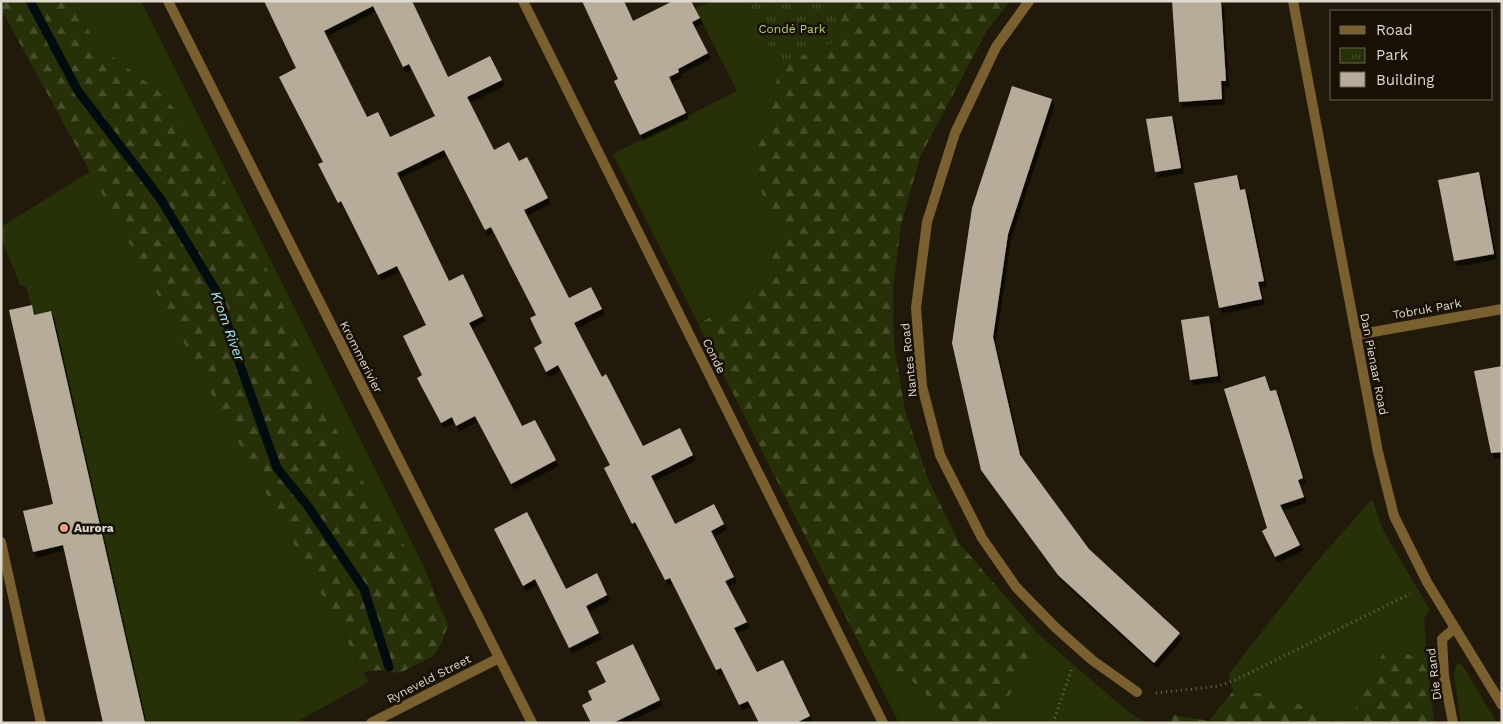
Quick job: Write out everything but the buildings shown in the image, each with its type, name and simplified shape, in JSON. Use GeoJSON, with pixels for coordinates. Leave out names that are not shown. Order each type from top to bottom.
{"type":"FeatureCollection","features":[{"type":"Feature","properties":{"kind":"street","name":"Krommerivier"},"geometry":{"type":"LineString","coordinates":[[168,1],[532,723]]}},
{"type":"Feature","properties":{"kind":"street","name":"Conde"},"geometry":{"type":"LineString","coordinates":[[523,1],[882,723]]}},
{"type":"Feature","properties":{"kind":"street","name":"Nantes Road"},"geometry":{"type":"LineString","coordinates":[[1029,1],[996,46],[955,133],[927,222],[916,308],[922,386],[940,456],[982,538],[1016,587],[1079,648],[1138,692]]}},
{"type":"Feature","properties":{"kind":"street","name":"Dan Pienaar Road"},"geometry":{"type":"LineString","coordinates":[[1293,1],[1378,452],[1394,516],[1427,582],[1502,705]]}},
{"type":"Feature","properties":{"kind":"street","name":"Tobruk Park"},"geometry":{"type":"LineString","coordinates":[[1356,335],[1502,309]]}},
{"type":"Feature","properties":{"kind":"street"},"geometry":{"type":"LineString","coordinates":[[1,542],[41,723]]}},
{"type":"Feature","properties":{"kind":"street","name":"Die Rand"},"geometry":{"type":"LineString","coordinates":[[1453,723],[1444,676],[1442,639],[1455,628]]}},
{"type":"Feature","properties":{"kind":"street","name":"Ryneveld Street"},"geometry":{"type":"LineString","coordinates":[[371,723],[499,658]]}},
{"type":"Feature","properties":{"kind":"path"},"geometry":{"type":"LineString","coordinates":[[1138,692],[1159,693],[1219,686],[1405,598],[1427,582]]}},
{"type":"Feature","properties":{"kind":"path"},"geometry":{"type":"LineString","coordinates":[[1053,723],[1079,648]]}},
{"type":"Feature","properties":{"kind":"green space"},"geometry":{"type":"Polygon","coordinates":[[[1,1],[72,1],[97,45],[165,96],[224,180],[277,290],[318,394],[362,480],[429,584],[448,625],[441,644],[433,656],[400,673],[379,670],[364,672],[1,9],[1,1]]]}},
{"type":"Feature","properties":{"kind":"green space"},"geometry":{"type":"Polygon","coordinates":[[[72,1],[141,1],[424,567],[448,625],[429,584],[362,480],[318,394],[277,290],[224,180],[165,96],[97,45],[72,1]]]}},
{"type":"Feature","properties":{"kind":"green space"},"geometry":{"type":"Polygon","coordinates":[[[712,1],[748,1],[779,69],[771,109],[758,140],[760,189],[781,232],[763,280],[738,301],[698,323],[613,154],[737,91],[695,8],[712,1]]]}},
{"type":"Feature","properties":{"kind":"green space","name":"Condé Park"},"geometry":{"type":"Polygon","coordinates":[[[748,1],[841,1],[835,42],[810,51],[779,69],[748,1]]]}},
{"type":"Feature","properties":{"kind":"green space"},"geometry":{"type":"Polygon","coordinates":[[[841,1],[1010,1],[986,32],[920,157],[901,225],[893,288],[894,345],[905,410],[928,479],[959,543],[1037,633],[1024,670],[993,723],[955,723],[908,677],[868,661],[698,324],[738,301],[763,280],[781,232],[760,189],[758,140],[771,109],[779,69],[810,51],[835,42],[841,1]]]}},
{"type":"Feature","properties":{"kind":"green space"},"geometry":{"type":"Polygon","coordinates":[[[91,171],[369,682],[294,723],[145,723],[52,312],[34,315],[26,287],[20,285],[5,249],[1,227],[91,171]]]}},
{"type":"Feature","properties":{"kind":"green space"},"geometry":{"type":"Polygon","coordinates":[[[1372,499],[1384,532],[1430,610],[1424,619],[1427,662],[1387,646],[1368,679],[1350,723],[1331,720],[1304,706],[1278,697],[1233,691],[1228,675],[1314,565],[1372,499]]]}},
{"type":"Feature","properties":{"kind":"green space"},"geometry":{"type":"Polygon","coordinates":[[[1037,633],[1127,711],[1146,723],[993,723],[1024,670],[1037,633]]]}},
{"type":"Feature","properties":{"kind":"green space"},"geometry":{"type":"Polygon","coordinates":[[[1387,646],[1427,662],[1434,723],[1350,723],[1368,679],[1387,646]]]}},
{"type":"Feature","properties":{"kind":"green space"},"geometry":{"type":"Polygon","coordinates":[[[868,661],[908,677],[955,723],[899,723],[868,661]]]}},
{"type":"Feature","properties":{"kind":"green space"},"geometry":{"type":"Polygon","coordinates":[[[1459,663],[1463,666],[1497,723],[1461,723],[1454,674],[1456,665],[1459,663]]]}},
{"type":"Feature","properties":{"kind":"green space"},"geometry":{"type":"Polygon","coordinates":[[[1233,691],[1269,694],[1304,706],[1335,723],[1171,723],[1174,715],[1209,721],[1233,691]]]}},
{"type":"Feature","properties":{"kind":"waterway","name":"Krom River"},"geometry":{"type":"LineString","coordinates":[[30,1],[78,91],[160,198],[218,294],[239,362],[277,468],[307,505],[364,589],[389,667]]}},
{"type":"Feature","properties":{"kind":"place","name":"Aurora"},"geometry":{"type":"Point","coordinates":[64,528]}}]}
